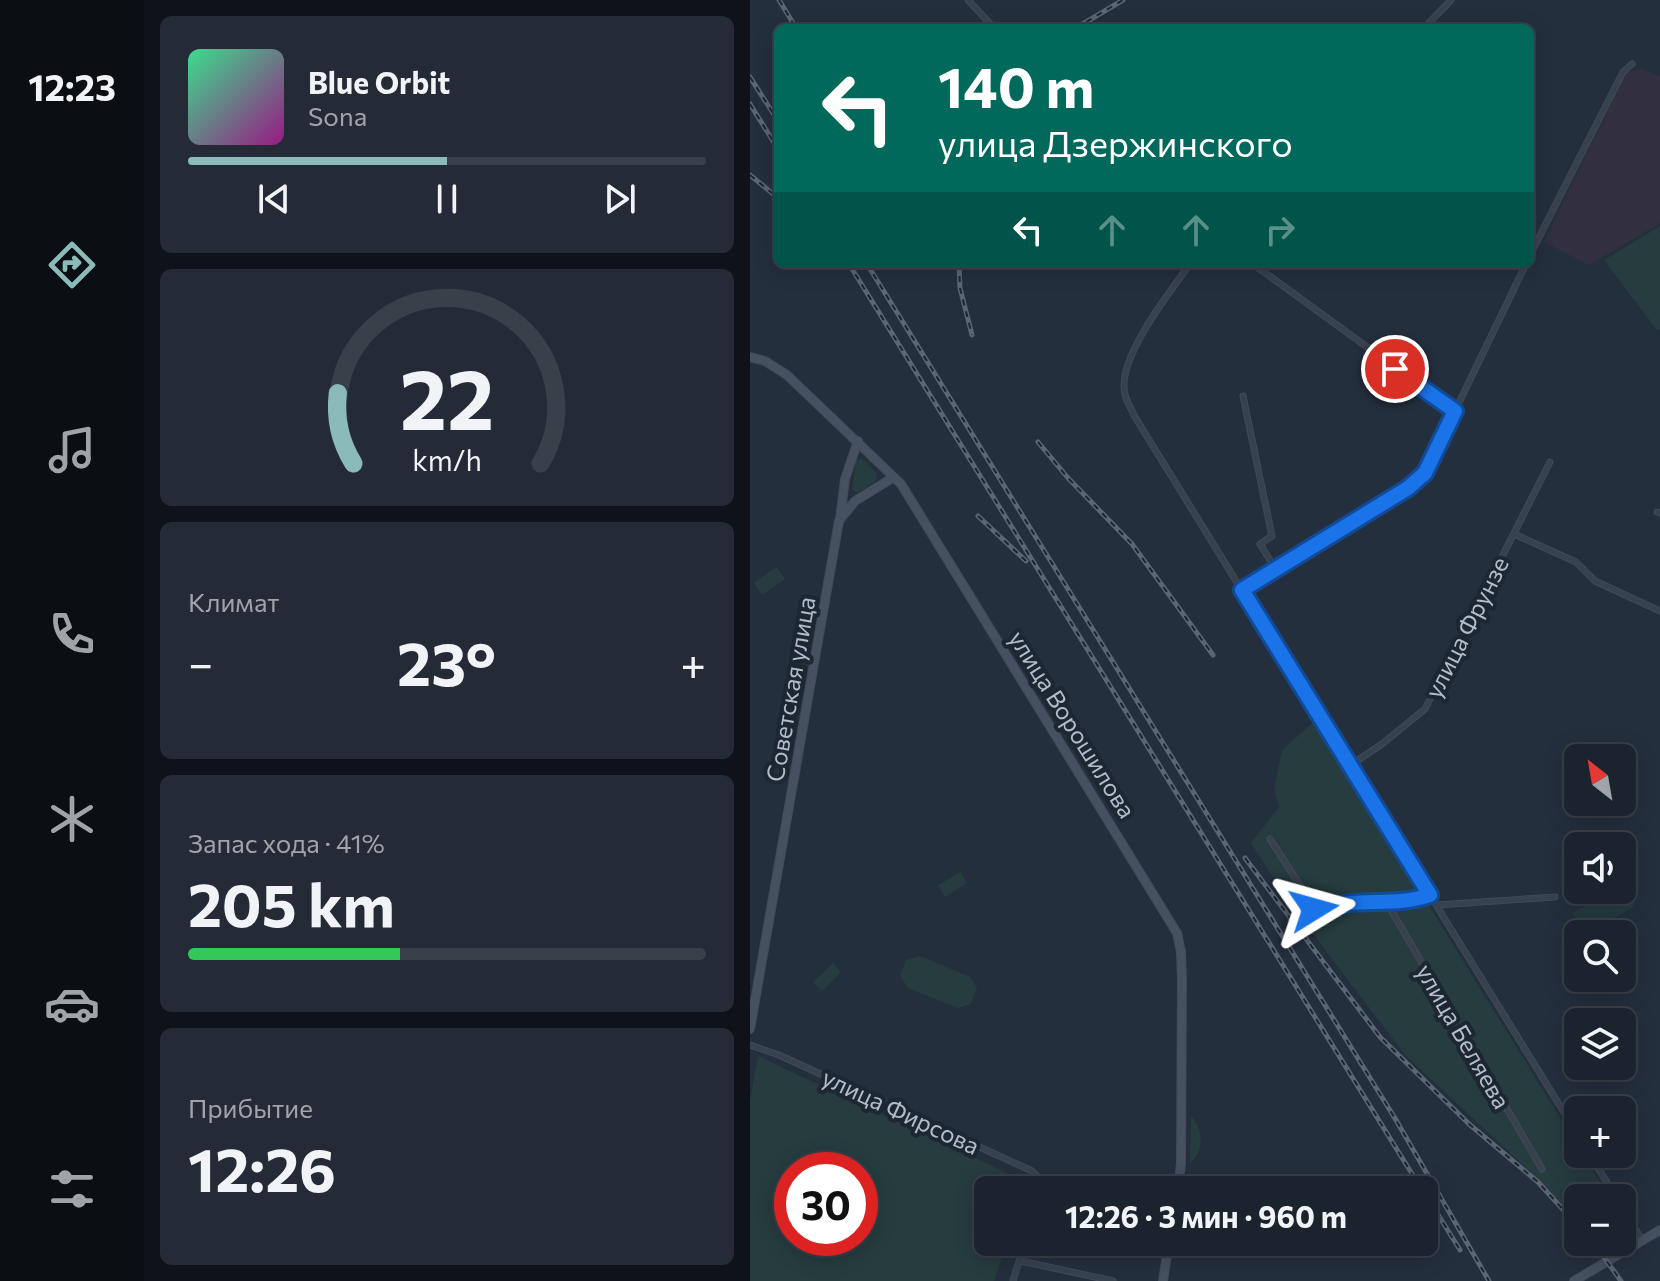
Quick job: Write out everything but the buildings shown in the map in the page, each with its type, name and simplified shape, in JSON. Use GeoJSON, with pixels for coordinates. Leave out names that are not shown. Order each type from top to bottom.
{"type":"FeatureCollection","features":[{"type":"Feature","properties":{"kind":"main road","name":"улица Ворошилова"},"geometry":{"type":"LineString","coordinates":[[752,357],[787,375],[894,477],[937,541],[1177,933],[1182,980],[1180,1176]]}},
{"type":"Feature","properties":{"kind":"main road","name":"Советская улица"},"geometry":{"type":"LineString","coordinates":[[750,1029],[845,479],[858,441]]}},
{"type":"Feature","properties":{"kind":"main road"},"geometry":{"type":"LineString","coordinates":[[839,521],[851,505],[894,477]]}},
{"type":"Feature","properties":{"kind":"main road"},"geometry":{"type":"LineString","coordinates":[[845,479],[848,493],[856,498],[863,497]]}},
{"type":"Feature","properties":{"kind":"main road"},"geometry":{"type":"LineString","coordinates":[[1575,1281],[1660,1230]]}},
{"type":"Feature","properties":{"kind":"main road"},"geometry":{"type":"LineString","coordinates":[[1163,1281],[1167,1256]]}},
{"type":"Feature","properties":{"kind":"street"},"geometry":{"type":"LineString","coordinates":[[968,0],[990,24]]}},
{"type":"Feature","properties":{"kind":"street"},"geometry":{"type":"LineString","coordinates":[[1428,24],[1451,0]]}},
{"type":"Feature","properties":{"kind":"street"},"geometry":{"type":"LineString","coordinates":[[1534,247],[1586,139],[1623,72],[1632,64]]}},
{"type":"Feature","properties":{"kind":"street"},"geometry":{"type":"LineString","coordinates":[[1187,268],[1135,346],[1129,360],[1124,392],[1135,417],[1564,1112]]}},
{"type":"Feature","properties":{"kind":"street"},"geometry":{"type":"LineString","coordinates":[[1258,268],[1455,411]]}},
{"type":"Feature","properties":{"kind":"street"},"geometry":{"type":"LineString","coordinates":[[1242,590],[1408,488],[1425,473],[1524,268]]}},
{"type":"Feature","properties":{"kind":"street"},"geometry":{"type":"LineString","coordinates":[[1243,396],[1272,536],[1260,544],[1276,570]]}},
{"type":"Feature","properties":{"kind":"street","name":"улица Фрунзе"},"geometry":{"type":"LineString","coordinates":[[1351,765],[1425,709],[1550,462]]}},
{"type":"Feature","properties":{"kind":"street"},"geometry":{"type":"LineString","coordinates":[[1514,534],[1576,562],[1595,581],[1660,611]]}},
{"type":"Feature","properties":{"kind":"street"},"geometry":{"type":"LineString","coordinates":[[1270,839],[1314,909],[1357,903],[1414,901],[1430,895]]}},
{"type":"Feature","properties":{"kind":"street"},"geometry":{"type":"LineString","coordinates":[[1437,905],[1555,897]]}},
{"type":"Feature","properties":{"kind":"street","name":"улица Беляева"},"geometry":{"type":"LineString","coordinates":[[1387,903],[1542,1169]]}},
{"type":"Feature","properties":{"kind":"street","name":"улица Фирсова"},"geometry":{"type":"LineString","coordinates":[[750,1045],[779,1055],[1032,1171],[1037,1176]]}},
{"type":"Feature","properties":{"kind":"street"},"geometry":{"type":"LineString","coordinates":[[1636,1230],[1642,1240]]}},
{"type":"Feature","properties":{"kind":"street"},"geometry":{"type":"LineString","coordinates":[[1013,1281],[1022,1256]]}},
{"type":"Feature","properties":{"kind":"street"},"geometry":{"type":"LineString","coordinates":[[1021,1261],[1113,1281]]}},
{"type":"Feature","properties":{"kind":"shaded area"},"geometry":{"type":"Polygon","coordinates":[[[1641,68],[1660,76],[1660,223],[1589,265],[1544,242],[1626,73],[1641,68]]]}},
{"type":"Feature","properties":{"kind":"green space"},"geometry":{"type":"Polygon","coordinates":[[[1660,226],[1660,329],[1657,330],[1604,260],[1660,226]]]}},
{"type":"Feature","properties":{"kind":"green space"},"geometry":{"type":"Polygon","coordinates":[[[862,458],[877,474],[876,481],[857,493],[852,489],[856,461],[862,458]]]}},
{"type":"Feature","properties":{"kind":"green space"},"geometry":{"type":"Polygon","coordinates":[[[776,567],[785,579],[762,595],[754,583],[776,567]]]}},
{"type":"Feature","properties":{"kind":"green space"},"geometry":{"type":"Polygon","coordinates":[[[1311,724],[1317,724],[1564,1124],[1564,1168],[1591,1168],[1601,1184],[1564,1184],[1564,1206],[1405,1055],[1289,902],[1251,843],[1279,807],[1274,790],[1282,750],[1311,724]]]}},
{"type":"Feature","properties":{"kind":"green space"},"geometry":{"type":"Polygon","coordinates":[[[961,872],[967,883],[945,897],[938,885],[961,872]]]}},
{"type":"Feature","properties":{"kind":"green space"},"geometry":{"type":"Polygon","coordinates":[[[1588,904],[1635,906],[1610,920],[1577,920],[1573,913],[1588,904]]]}},
{"type":"Feature","properties":{"kind":"green space"},"geometry":{"type":"Polygon","coordinates":[[[920,956],[970,977],[977,988],[971,1004],[958,1008],[908,988],[900,976],[906,960],[920,956]]]}},
{"type":"Feature","properties":{"kind":"green space"},"geometry":{"type":"Polygon","coordinates":[[[833,963],[841,972],[822,991],[813,982],[833,963]]]}},
{"type":"Feature","properties":{"kind":"green space"},"geometry":{"type":"Polygon","coordinates":[[[758,1056],[1013,1176],[974,1176],[974,1256],[1002,1256],[994,1281],[750,1281],[750,1101],[758,1056]]]}},
{"type":"Feature","properties":{"kind":"green space"},"geometry":{"type":"Polygon","coordinates":[[[1191,1116],[1201,1140],[1198,1152],[1190,1163],[1191,1116]]]}},
{"type":"Feature","properties":{"kind":"railway"},"geometry":{"type":"LineString","coordinates":[[779,0],[794,24]]}},
{"type":"Feature","properties":{"kind":"railway"},"geometry":{"type":"LineString","coordinates":[[1083,24],[1123,0]]}},
{"type":"Feature","properties":{"kind":"railway"},"geometry":{"type":"LineString","coordinates":[[750,77],[774,115]]}},
{"type":"Feature","properties":{"kind":"railway"},"geometry":{"type":"LineString","coordinates":[[750,104],[774,143]]}},
{"type":"Feature","properties":{"kind":"railway"},"geometry":{"type":"LineString","coordinates":[[750,175],[774,195]]}},
{"type":"Feature","properties":{"kind":"railway"},"geometry":{"type":"LineString","coordinates":[[851,268],[1413,1176]]}},
{"type":"Feature","properties":{"kind":"railway"},"geometry":{"type":"LineString","coordinates":[[869,268],[1396,1120],[1489,1281]]}},
{"type":"Feature","properties":{"kind":"railway"},"geometry":{"type":"LineString","coordinates":[[959,268],[960,288],[972,335]]}},
{"type":"Feature","properties":{"kind":"railway"},"geometry":{"type":"LineString","coordinates":[[1038,442],[1132,544],[1213,655]]}},
{"type":"Feature","properties":{"kind":"railway"},"geometry":{"type":"LineString","coordinates":[[978,516],[1026,561]]}},
{"type":"Feature","properties":{"kind":"railway"},"geometry":{"type":"LineString","coordinates":[[1245,858],[1380,1037],[1469,1124],[1538,1182],[1564,1211]]}},
{"type":"Feature","properties":{"kind":"railway"},"geometry":{"type":"LineString","coordinates":[[1438,1215],[1460,1250]]}},
{"type":"Feature","properties":{"kind":"railway"},"geometry":{"type":"LineString","coordinates":[[1603,1256],[1621,1281]]}},
{"type":"Feature","properties":{"kind":"route"},"geometry":{"type":"LineString","coordinates":[[1314,909],[1357,903],[1414,901],[1430,895],[1242,590],[1408,488],[1425,473],[1455,411],[1395,369]]}}]}
